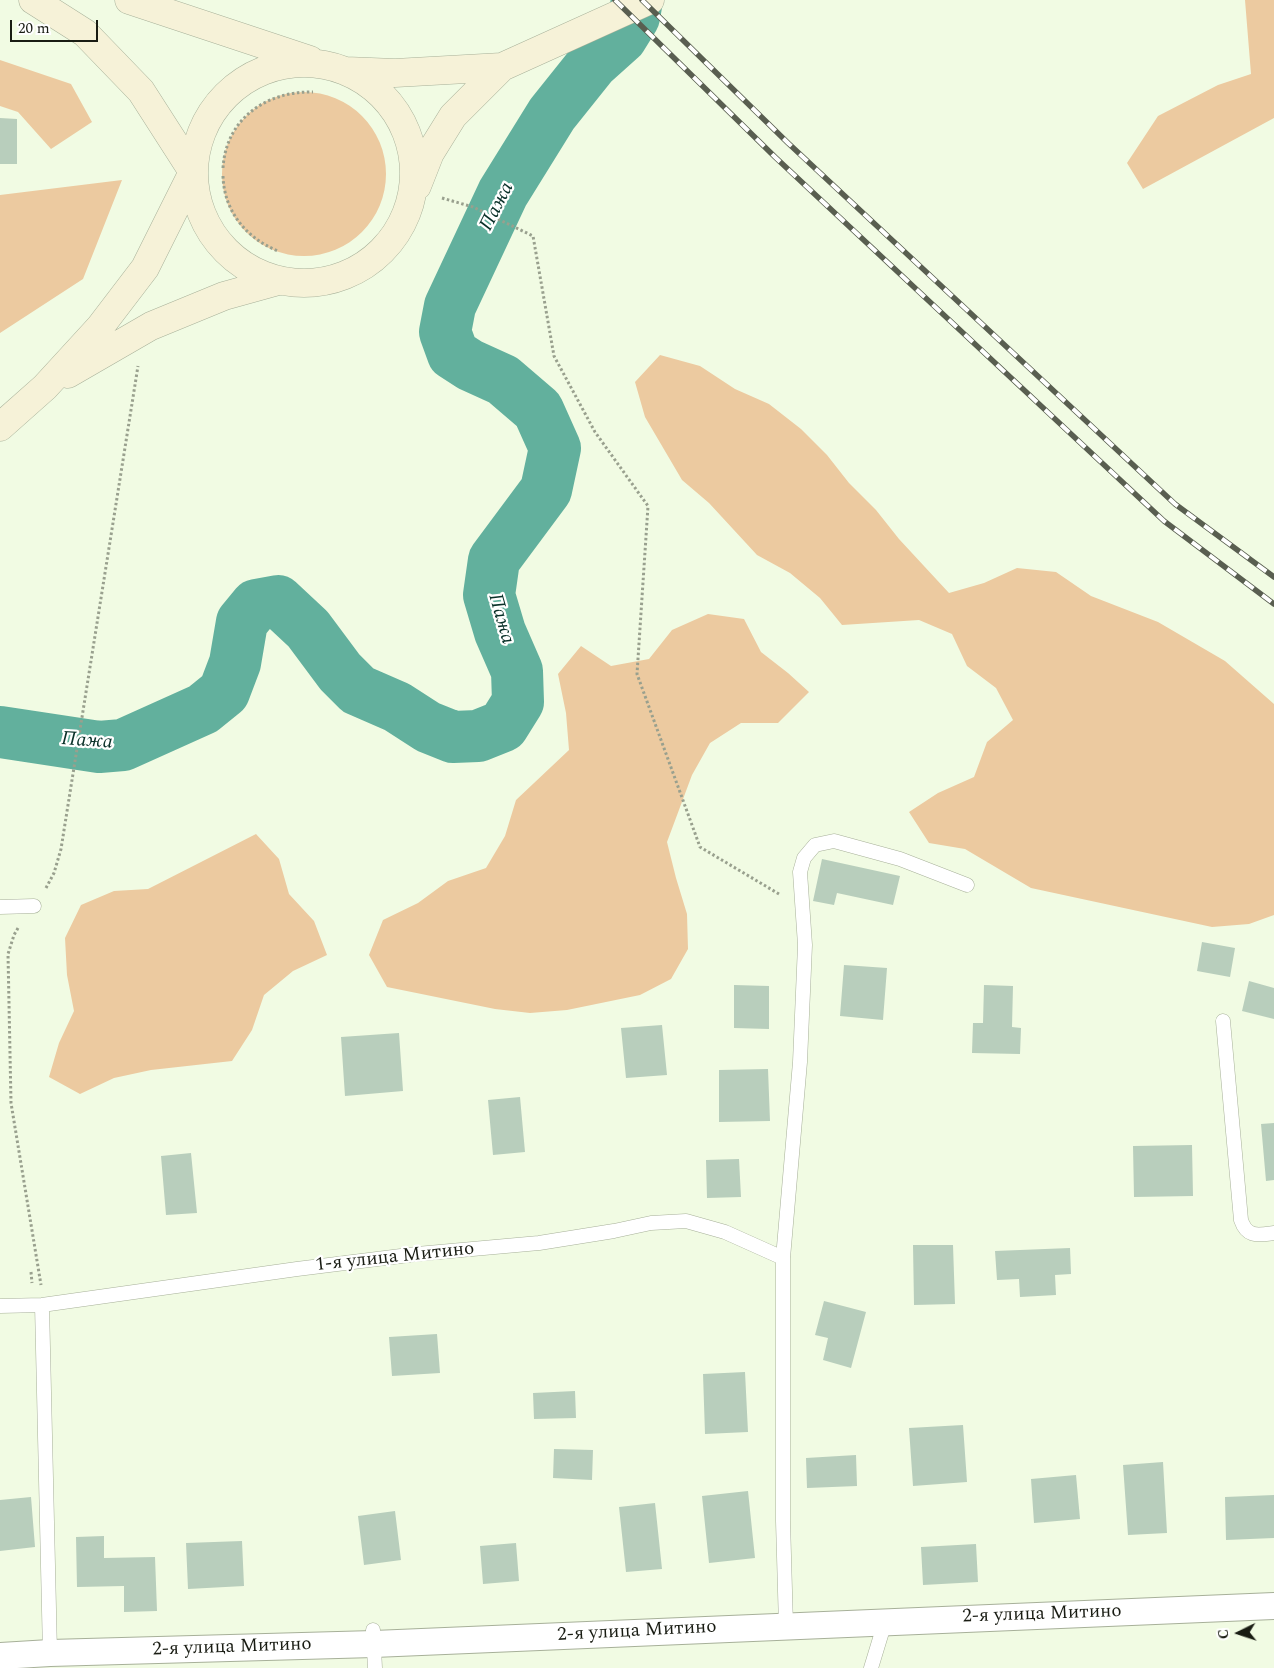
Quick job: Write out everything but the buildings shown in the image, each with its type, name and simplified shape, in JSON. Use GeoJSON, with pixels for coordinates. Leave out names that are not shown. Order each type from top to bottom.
{"type":"FeatureCollection","features":[{"type":"Feature","properties":{"kind":"main road"},"geometry":{"type":"LineString","coordinates":[[33,0],[85,33],[141,91],[193,172],[199,209],[217,242],[244,267],[278,281],[313,284],[346,276],[376,258],[398,231],[430,153],[453,116],[502,67],[650,0]]}},
{"type":"Feature","properties":{"kind":"main road"},"geometry":{"type":"LineString","coordinates":[[129,0],[333,67],[377,91],[402,122],[414,160],[411,199]]}},
{"type":"Feature","properties":{"kind":"main road"},"geometry":{"type":"LineString","coordinates":[[0,427],[45,387],[100,327],[145,268],[193,172],[198,140],[213,111],[235,87],[263,70],[295,63],[395,73],[502,67]]}},
{"type":"Feature","properties":{"kind":"main road"},"geometry":{"type":"LineString","coordinates":[[45,387],[151,326],[224,296],[278,281]]}},
{"type":"Feature","properties":{"kind":"street","name":"2-я улица Митино"},"geometry":{"type":"LineString","coordinates":[[0,1656],[50,1653],[374,1647],[786,1626],[1274,1606]]}},
{"type":"Feature","properties":{"kind":"lane"},"geometry":{"type":"LineString","coordinates":[[786,1626],[783,1521],[783,1258],[800,1062],[805,946],[800,872],[804,858],[815,845],[834,841],[900,859],[968,885]]}},
{"type":"Feature","properties":{"kind":"lane"},"geometry":{"type":"LineString","coordinates":[[0,907],[34,906]]}},
{"type":"Feature","properties":{"kind":"lane"},"geometry":{"type":"LineString","coordinates":[[1223,1021],[1240,1220],[1244,1229],[1250,1233],[1256,1235],[1274,1233]]}},
{"type":"Feature","properties":{"kind":"lane","name":"1-я улица Митино"},"geometry":{"type":"LineString","coordinates":[[0,1306],[16,1301],[42,1305],[417,1254],[539,1243],[651,1223],[686,1221],[725,1232],[783,1258]]}},
{"type":"Feature","properties":{"kind":"lane"},"geometry":{"type":"LineString","coordinates":[[42,1305],[50,1653]]}},
{"type":"Feature","properties":{"kind":"lane"},"geometry":{"type":"LineString","coordinates":[[871,1668],[885,1622]]}},
{"type":"Feature","properties":{"kind":"path"},"geometry":{"type":"LineString","coordinates":[[281,252],[256,240],[236,219],[224,193],[222,178],[225,150],[238,125],[259,105],[271,98],[285,94],[313,92]]}},
{"type":"Feature","properties":{"kind":"path"},"geometry":{"type":"LineString","coordinates":[[473,207],[533,236],[554,356],[595,432],[648,506],[637,674],[700,847],[803,909]]}},
{"type":"Feature","properties":{"kind":"path"},"geometry":{"type":"LineString","coordinates":[[61,849],[131,420]]}},
{"type":"Feature","properties":{"kind":"path"},"geometry":{"type":"LineString","coordinates":[[14,935],[8,954],[11,1103],[40,1277],[42,1305]]}},
{"type":"Feature","properties":{"kind":"shaded area"},"geometry":{"type":"Polygon","coordinates":[[[1245,0],[1274,0],[1274,118],[1143,189],[1127,163],[1158,116],[1218,85],[1251,74],[1245,0]]]}},
{"type":"Feature","properties":{"kind":"shaded area"},"geometry":{"type":"Polygon","coordinates":[[[0,60],[71,84],[92,122],[51,149],[18,112],[0,106],[0,60]]]}},
{"type":"Feature","properties":{"kind":"shaded area"},"geometry":{"type":"Polygon","coordinates":[[[304,92],[335,98],[362,116],[380,143],[386,174],[380,205],[362,232],[335,250],[304,256],[273,250],[246,232],[228,205],[222,174],[228,143],[246,116],[273,98],[304,92]]]}},
{"type":"Feature","properties":{"kind":"shaded area"},"geometry":{"type":"Polygon","coordinates":[[[122,180],[83,279],[0,333],[0,195],[122,180]]]}},
{"type":"Feature","properties":{"kind":"shaded area"},"geometry":{"type":"Polygon","coordinates":[[[660,355],[700,366],[735,389],[769,404],[801,429],[827,455],[849,483],[876,510],[899,539],[949,593],[984,583],[1017,568],[1056,572],[1091,596],[1158,622],[1225,661],[1274,704],[1274,915],[1249,924],[1212,927],[1031,888],[965,849],[929,843],[909,812],[938,793],[974,777],[987,742],[1013,720],[996,688],[967,666],[952,634],[919,620],[842,625],[820,598],[790,573],[757,555],[709,503],[682,480],[645,417],[635,382],[660,355]]]}},
{"type":"Feature","properties":{"kind":"shaded area"},"geometry":{"type":"Polygon","coordinates":[[[708,614],[744,619],[761,652],[809,692],[778,723],[741,723],[710,743],[692,775],[667,842],[687,914],[688,949],[671,979],[640,995],[567,1010],[530,1013],[495,1009],[387,987],[369,955],[383,920],[418,903],[448,881],[486,868],[505,836],[516,800],[569,750],[566,713],[558,674],[581,646],[611,666],[649,659],[672,630],[708,614]]]}},
{"type":"Feature","properties":{"kind":"shaded area"},"geometry":{"type":"Polygon","coordinates":[[[256,834],[279,859],[289,894],[314,921],[327,955],[293,971],[264,995],[252,1030],[232,1061],[151,1070],[114,1078],[80,1094],[49,1077],[59,1043],[74,1011],[67,975],[65,938],[81,905],[114,891],[148,889],[256,834]]]}},
{"type":"Feature","properties":{"kind":"waterway","name":"Пажа"},"geometry":{"type":"LineString","coordinates":[[0,732],[99,747],[123,745],[203,709],[224,692],[235,663],[242,622],[256,605],[278,601],[308,629],[340,672],[358,690],[397,707],[428,727],[453,737],[478,736],[503,726],[518,702],[517,671],[500,632],[489,595],[494,560],[546,490],[555,448],[538,410],[503,380],[470,365],[453,354],[445,332],[450,306],[503,193],[552,114],[592,64],[621,38],[634,17],[637,0]]}},
{"type":"Feature","properties":{"kind":"railway"},"geometry":{"type":"LineString","coordinates":[[615,0],[775,157],[1164,521],[1274,604]]}},
{"type":"Feature","properties":{"kind":"railway"},"geometry":{"type":"LineString","coordinates":[[642,0],[788,143],[1175,504],[1274,577]]}}]}
